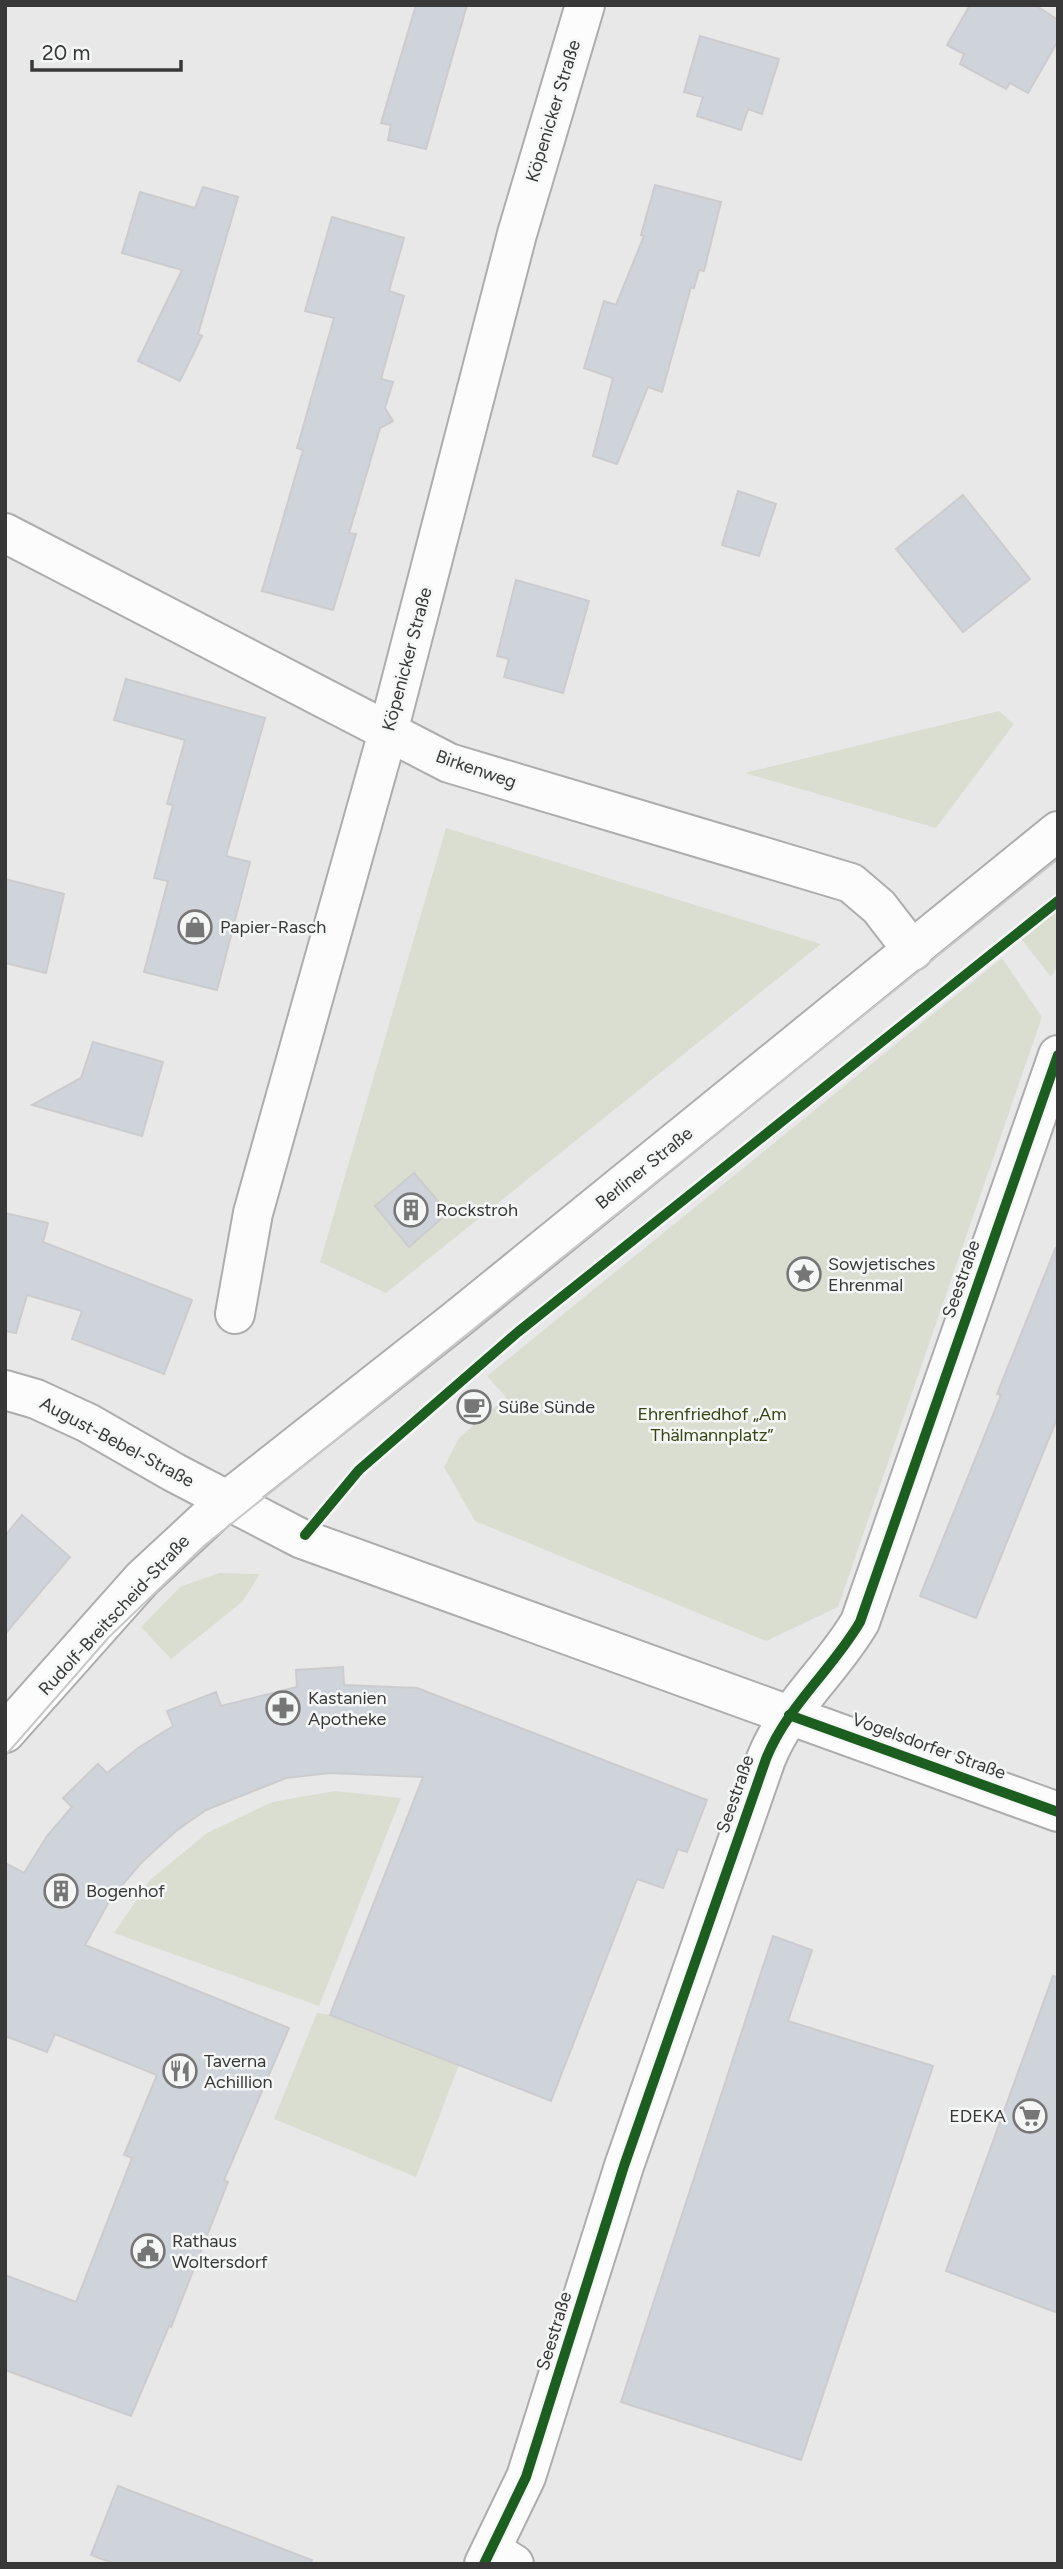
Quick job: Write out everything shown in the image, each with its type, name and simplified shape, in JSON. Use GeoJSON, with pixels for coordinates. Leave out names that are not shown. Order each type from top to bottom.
{"type":"FeatureCollection","features":[{"type":"Feature","properties":{"kind":"street","name":"Köpenicker Straße"},"geometry":{"type":"LineString","coordinates":[[235,1314],[253,1213],[388,732],[517,234],[585,5]]}},
{"type":"Feature","properties":{"kind":"street","name":"Birkenweg"},"geometry":{"type":"LineString","coordinates":[[5,533],[449,763],[851,883],[879,907],[913,951]]}},
{"type":"Feature","properties":{"kind":"street","name":"Berliner Straße"},"geometry":{"type":"LineString","coordinates":[[226,1501],[913,951],[1058,831]]}},
{"type":"Feature","properties":{"kind":"street","name":"Seestraße"},"geometry":{"type":"LineString","coordinates":[[497,2560],[526,2477],[624,2166],[766,1759],[789,1715],[849,1641],[860,1622],[1058,1055]]}},
{"type":"Feature","properties":{"kind":"street","name":"August-Bebel-Straße"},"geometry":{"type":"LineString","coordinates":[[5,1390],[36,1399],[88,1423],[226,1501]]}},
{"type":"Feature","properties":{"kind":"street","name":"Vogelsdorfer Straße"},"geometry":{"type":"LineString","coordinates":[[226,1501],[315,1545],[1058,1812]]}},
{"type":"Feature","properties":{"kind":"street","name":"Rudolf-Breitscheid-Straße"},"geometry":{"type":"LineString","coordinates":[[5,1734],[142,1579],[226,1501]]}},
{"type":"Feature","properties":{"kind":"green space"},"geometry":{"type":"Polygon","coordinates":[[[999,711],[1014,724],[936,828],[745,773],[999,711]]]}},
{"type":"Feature","properties":{"kind":"green space"},"geometry":{"type":"Polygon","coordinates":[[[446,828],[821,944],[386,1293],[320,1262],[446,828]]]}},
{"type":"Feature","properties":{"kind":"green space"},"geometry":{"type":"Polygon","coordinates":[[[1058,910],[1058,965],[1051,977],[1022,940],[1058,910]]]}},
{"type":"Feature","properties":{"kind":"green space","name":"Ehrenfriedhof „Am Thälmannplatz”"},"geometry":{"type":"Polygon","coordinates":[[[1002,958],[1042,1017],[838,1607],[766,1641],[475,1521],[444,1467],[459,1438],[506,1397],[487,1376],[1002,958]]]}},
{"type":"Feature","properties":{"kind":"green space"},"geometry":{"type":"Polygon","coordinates":[[[219,1573],[260,1574],[242,1602],[171,1659],[141,1627],[180,1587],[219,1573]]]}},
{"type":"Feature","properties":{"kind":"green space"},"geometry":{"type":"Polygon","coordinates":[[[335,1791],[401,1798],[319,2006],[114,1933],[150,1880],[207,1833],[272,1802],[335,1791]]]}},
{"type":"Feature","properties":{"kind":"green space"},"geometry":{"type":"Polygon","coordinates":[[[317,2013],[330,2015],[459,2065],[416,2177],[274,2119],[317,2013]]]}},
{"type":"Feature","properties":{"kind":"building"},"geometry":{"type":"Polygon","coordinates":[[[416,5],[467,5],[426,149],[388,140],[391,125],[381,123],[416,5]]]}},
{"type":"Feature","properties":{"kind":"building"},"geometry":{"type":"Polygon","coordinates":[[[970,5],[1035,5],[1058,20],[1058,41],[1028,93],[1010,83],[1006,89],[960,64],[964,54],[947,45],[970,5]]]}},
{"type":"Feature","properties":{"kind":"building"},"geometry":{"type":"Polygon","coordinates":[[[700,36],[779,59],[762,114],[748,109],[741,130],[697,116],[703,97],[684,92],[700,36]]]}},
{"type":"Feature","properties":{"kind":"building"},"geometry":{"type":"Polygon","coordinates":[[[655,185],[721,202],[704,271],[699,270],[694,288],[691,287],[662,392],[648,387],[617,464],[593,456],[613,378],[584,368],[604,301],[616,305],[644,236],[641,235],[655,185]]]}},
{"type":"Feature","properties":{"kind":"building"},"geometry":{"type":"Polygon","coordinates":[[[203,187],[238,197],[198,334],[202,336],[180,381],[138,361],[182,270],[122,253],[140,192],[195,208],[203,187]]]}},
{"type":"Feature","properties":{"kind":"building"},"geometry":{"type":"Polygon","coordinates":[[[332,217],[404,238],[389,291],[404,296],[381,379],[393,382],[385,408],[393,421],[380,428],[349,533],[356,534],[333,610],[262,591],[303,450],[297,448],[334,318],[305,311],[332,217]]]}},
{"type":"Feature","properties":{"kind":"building"},"geometry":{"type":"Polygon","coordinates":[[[738,491],[776,504],[759,556],[722,545],[738,491]]]}},
{"type":"Feature","properties":{"kind":"building"},"geometry":{"type":"Polygon","coordinates":[[[963,495],[1030,579],[963,632],[896,549],[963,495]]]}},
{"type":"Feature","properties":{"kind":"building"},"geometry":{"type":"Polygon","coordinates":[[[516,580],[589,601],[563,693],[504,677],[509,659],[497,656],[516,580]]]}},
{"type":"Feature","properties":{"kind":"building"},"geometry":{"type":"Polygon","coordinates":[[[126,679],[265,718],[226,856],[250,862],[217,990],[144,972],[168,881],[154,878],[173,805],[167,804],[185,740],[114,720],[126,679]]]}},
{"type":"Feature","properties":{"kind":"building"},"geometry":{"type":"Polygon","coordinates":[[[5,879],[64,894],[46,973],[5,963],[5,879]]]}},
{"type":"Feature","properties":{"kind":"building"},"geometry":{"type":"Polygon","coordinates":[[[93,1042],[163,1062],[142,1136],[32,1105],[81,1078],[93,1042]]]}},
{"type":"Feature","properties":{"kind":"building","name":"Rockstroh"},"geometry":{"type":"Polygon","coordinates":[[[414,1173],[448,1213],[409,1247],[375,1206],[414,1173]]]}},
{"type":"Feature","properties":{"kind":"building"},"geometry":{"type":"Polygon","coordinates":[[[5,1213],[48,1223],[43,1242],[192,1300],[164,1374],[72,1339],[82,1311],[27,1295],[16,1333],[5,1331],[5,1213]]]}},
{"type":"Feature","properties":{"kind":"building"},"geometry":{"type":"Polygon","coordinates":[[[1056,1247],[1058,1416],[976,1618],[920,1596],[1001,1395],[997,1394],[1056,1247]]]}},
{"type":"Feature","properties":{"kind":"building"},"geometry":{"type":"Polygon","coordinates":[[[22,1515],[70,1557],[5,1634],[5,1536],[22,1515]]]}},
{"type":"Feature","properties":{"kind":"building"},"geometry":{"type":"Polygon","coordinates":[[[343,1667],[344,1685],[417,1688],[707,1800],[687,1852],[678,1849],[663,1888],[637,1879],[551,2101],[330,2015],[423,1777],[330,1773],[286,1778],[206,1810],[176,1831],[142,1862],[111,1898],[85,1945],[289,2028],[224,2180],[228,2182],[171,2327],[169,2326],[131,2416],[5,2370],[5,2275],[76,2302],[132,2158],[124,2155],[157,2075],[55,2034],[47,2052],[5,2036],[5,1863],[24,1873],[47,1836],[72,1807],[63,1798],[98,1764],[107,1773],[138,1748],[173,1726],[167,1711],[216,1692],[221,1706],[297,1687],[296,1670],[343,1667]]]}},
{"type":"Feature","properties":{"kind":"building"},"geometry":{"type":"Polygon","coordinates":[[[773,1936],[812,1950],[788,2021],[933,2066],[801,2460],[621,2402],[773,1936]]]}},
{"type":"Feature","properties":{"kind":"building","name":"EDEKA"},"geometry":{"type":"Polygon","coordinates":[[[1053,1976],[1058,1977],[1058,2313],[946,2271],[1053,1976]]]}},
{"type":"Feature","properties":{"kind":"building"},"geometry":{"type":"Polygon","coordinates":[[[118,2486],[312,2560],[311,2564],[115,2564],[91,2555],[118,2486]]]}},
{"type":"Feature","properties":{"kind":"tram line"},"geometry":{"type":"LineString","coordinates":[[5,1756],[109,1637],[205,1545],[1058,859]]}},
{"type":"Feature","properties":{"kind":"cycle path"},"geometry":{"type":"LineString","coordinates":[[305,1535],[359,1470],[518,1332],[1058,901]]}},
{"type":"Feature","properties":{"kind":"cycle path"},"geometry":{"type":"LineString","coordinates":[[484,2564],[526,2477],[624,2166],[766,1759],[786,1722],[860,1622],[1058,1055]]}},
{"type":"Feature","properties":{"kind":"cycle path"},"geometry":{"type":"LineString","coordinates":[[789,1715],[1058,1812]]}},
{"type":"Feature","properties":{"kind":"place","name":"Papier-Rasch"},"geometry":{"type":"Point","coordinates":[195,927]}},
{"type":"Feature","properties":{"kind":"place","name":"Rockstroh"},"geometry":{"type":"Point","coordinates":[411,1210]}},
{"type":"Feature","properties":{"kind":"place","name":"Sowjetisches Ehrenmal"},"geometry":{"type":"Point","coordinates":[804,1274]}},
{"type":"Feature","properties":{"kind":"place","name":"Süße Sünde"},"geometry":{"type":"Point","coordinates":[474,1407]}},
{"type":"Feature","properties":{"kind":"place","name":"Kastanien Apotheke"},"geometry":{"type":"Point","coordinates":[283,1708]}},
{"type":"Feature","properties":{"kind":"place","name":"Bogenhof"},"geometry":{"type":"Point","coordinates":[61,1891]}},
{"type":"Feature","properties":{"kind":"place","name":"Taverna Achillion"},"geometry":{"type":"Point","coordinates":[180,2071]}},
{"type":"Feature","properties":{"kind":"place","name":"EDEKA"},"geometry":{"type":"Point","coordinates":[1030,2116]}},
{"type":"Feature","properties":{"kind":"place","name":"Rathaus Woltersdorf"},"geometry":{"type":"Point","coordinates":[148,2251]}}]}
